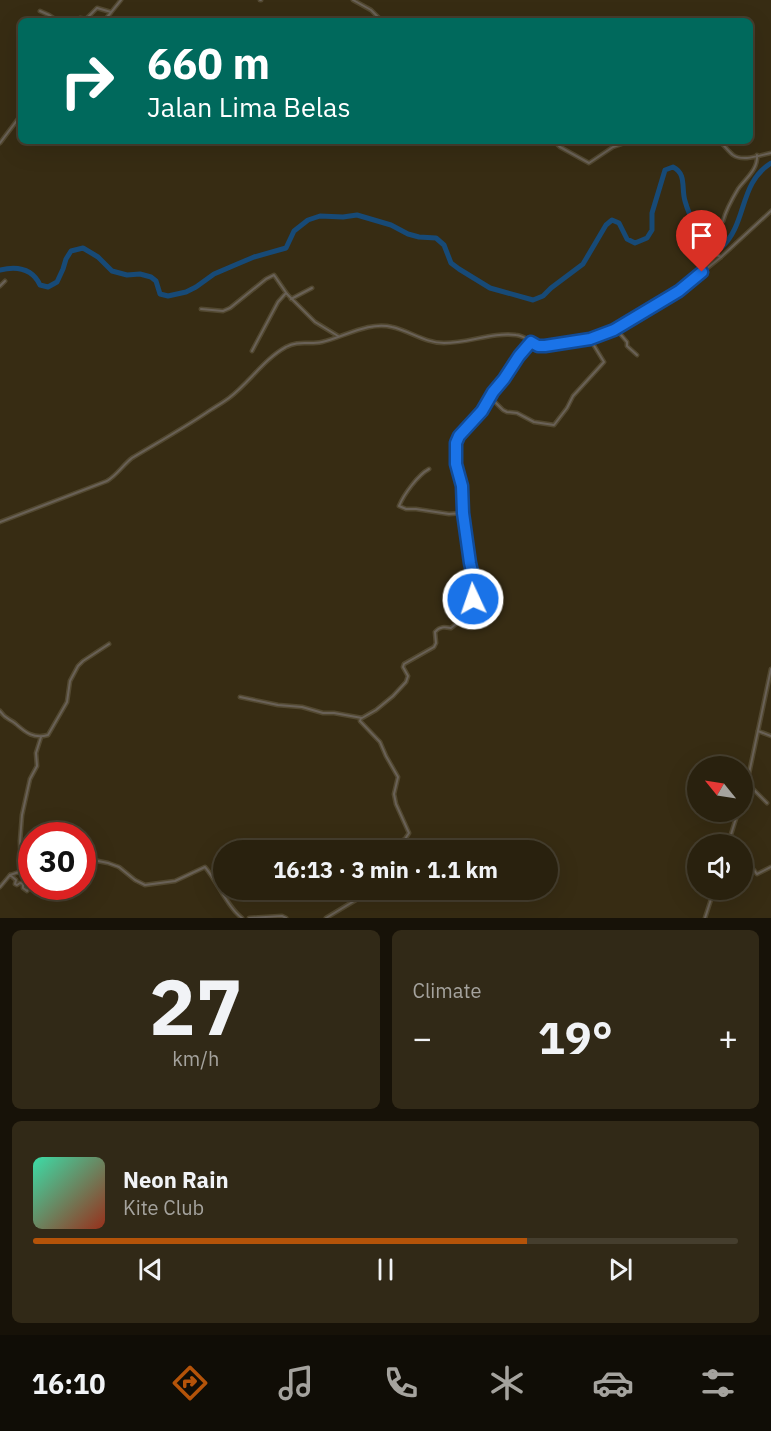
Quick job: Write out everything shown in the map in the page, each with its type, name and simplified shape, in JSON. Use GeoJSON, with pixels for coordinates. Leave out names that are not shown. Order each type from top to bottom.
{"type":"FeatureCollection","features":[{"type":"Feature","properties":{"kind":"street"},"geometry":{"type":"LineString","coordinates":[[106,18],[121,0]]}},
{"type":"Feature","properties":{"kind":"street"},"geometry":{"type":"LineString","coordinates":[[353,0],[379,18]]}},
{"type":"Feature","properties":{"kind":"street"},"geometry":{"type":"LineString","coordinates":[[87,18],[97,8],[111,12]]}},
{"type":"Feature","properties":{"kind":"street"},"geometry":{"type":"LineString","coordinates":[[40,12],[54,18]]}},
{"type":"Feature","properties":{"kind":"street"},"geometry":{"type":"LineString","coordinates":[[0,143],[18,119]]}},
{"type":"Feature","properties":{"kind":"street"},"geometry":{"type":"LineString","coordinates":[[557,144],[589,163],[608,150],[623,144]]}},
{"type":"Feature","properties":{"kind":"street"},"geometry":{"type":"LineString","coordinates":[[722,144],[737,157],[771,153]]}},
{"type":"Feature","properties":{"kind":"street"},"geometry":{"type":"LineString","coordinates":[[723,221],[735,193],[754,170],[757,155]]}},
{"type":"Feature","properties":{"kind":"street"},"geometry":{"type":"LineString","coordinates":[[0,522],[107,481],[132,458],[227,400],[276,353],[289,345],[297,342],[320,343],[373,326],[391,327],[422,339],[441,343],[498,334],[517,335],[538,346],[590,339],[616,329],[679,291],[721,257],[771,210]]}},
{"type":"Feature","properties":{"kind":"street"},"geometry":{"type":"LineString","coordinates":[[702,239],[712,253],[721,257]]}},
{"type":"Feature","properties":{"kind":"street"},"geometry":{"type":"LineString","coordinates":[[201,309],[223,311],[230,308],[274,275],[291,299],[315,322],[338,337]]}},
{"type":"Feature","properties":{"kind":"street"},"geometry":{"type":"LineString","coordinates":[[0,286],[5,281]]}},
{"type":"Feature","properties":{"kind":"street"},"geometry":{"type":"LineString","coordinates":[[291,299],[312,288]]}},
{"type":"Feature","properties":{"kind":"street"},"geometry":{"type":"LineString","coordinates":[[252,351],[278,302],[284,294],[287,294]]}},
{"type":"Feature","properties":{"kind":"street"},"geometry":{"type":"LineString","coordinates":[[616,329],[627,342],[627,346],[637,355]]}},
{"type":"Feature","properties":{"kind":"street"},"geometry":{"type":"LineString","coordinates":[[488,401],[494,401],[503,410],[517,413],[534,422],[554,425],[573,396],[604,362],[590,339]]}},
{"type":"Feature","properties":{"kind":"street"},"geometry":{"type":"LineString","coordinates":[[240,698],[361,718],[376,710],[398,691],[408,676],[403,667],[404,664],[434,646],[436,630],[441,627],[454,626],[472,601],[476,589],[463,513],[462,486],[456,464],[456,443],[459,436],[482,412],[519,356],[531,342]]}},
{"type":"Feature","properties":{"kind":"street"},"geometry":{"type":"LineString","coordinates":[[429,469],[415,482],[399,506],[406,509],[449,514],[463,513]]}},
{"type":"Feature","properties":{"kind":"street"},"geometry":{"type":"LineString","coordinates":[[0,711],[7,720],[26,733],[41,737],[48,735],[67,702],[70,681],[78,666],[109,644]]}},
{"type":"Feature","properties":{"kind":"street"},"geometry":{"type":"LineString","coordinates":[[753,756],[771,669]]}},
{"type":"Feature","properties":{"kind":"street"},"geometry":{"type":"LineString","coordinates":[[361,718],[362,724],[380,742],[398,777],[394,794],[408,831],[408,836],[403,840]]}},
{"type":"Feature","properties":{"kind":"street"},"geometry":{"type":"LineString","coordinates":[[758,731],[771,736]]}},
{"type":"Feature","properties":{"kind":"street"},"geometry":{"type":"LineString","coordinates":[[21,822],[30,779],[37,766],[36,753],[41,737]]}},
{"type":"Feature","properties":{"kind":"street"},"geometry":{"type":"LineString","coordinates":[[753,789],[767,803]]}},
{"type":"Feature","properties":{"kind":"street"},"geometry":{"type":"LineString","coordinates":[[96,861],[119,867],[145,885],[175,881],[205,867],[242,918]]}},
{"type":"Feature","properties":{"kind":"street"},"geometry":{"type":"LineString","coordinates":[[753,869],[757,873],[771,867]]}},
{"type":"Feature","properties":{"kind":"street"},"geometry":{"type":"LineString","coordinates":[[0,887],[10,875],[18,872]]}},
{"type":"Feature","properties":{"kind":"street"},"geometry":{"type":"LineString","coordinates":[[10,875],[18,885]]}},
{"type":"Feature","properties":{"kind":"street"},"geometry":{"type":"LineString","coordinates":[[326,918],[356,900]]}},
{"type":"Feature","properties":{"kind":"street"},"geometry":{"type":"LineString","coordinates":[[705,918],[711,900]]}},
{"type":"Feature","properties":{"kind":"street"},"geometry":{"type":"LineString","coordinates":[[249,918],[282,916],[286,918]]}},
{"type":"Feature","properties":{"kind":"waterway"},"geometry":{"type":"LineString","coordinates":[[0,270],[12,268],[23,270],[33,275],[40,285],[48,287],[57,282],[71,251],[83,248],[98,257],[112,271],[151,277],[156,281],[160,294],[168,296],[186,292],[214,274],[254,257],[286,248],[294,231],[308,220],[320,216],[357,215],[391,225],[408,234],[436,238],[444,245],[451,263],[459,269],[490,288],[533,300],[543,296],[583,264],[606,225],[612,220],[619,223],[627,239],[635,243],[647,238],[652,230],[652,213],[665,170],[673,167],[682,177],[685,201],[698,230],[709,242],[721,248],[736,227],[753,182],[771,163]]}},
{"type":"Feature","properties":{"kind":"route"},"geometry":{"type":"LineString","coordinates":[[473,599],[476,589],[471,570],[463,513],[462,486],[455,454],[459,436],[482,412],[493,392],[531,342],[538,346],[545,346],[599,337],[679,291],[702,272]]}}]}
